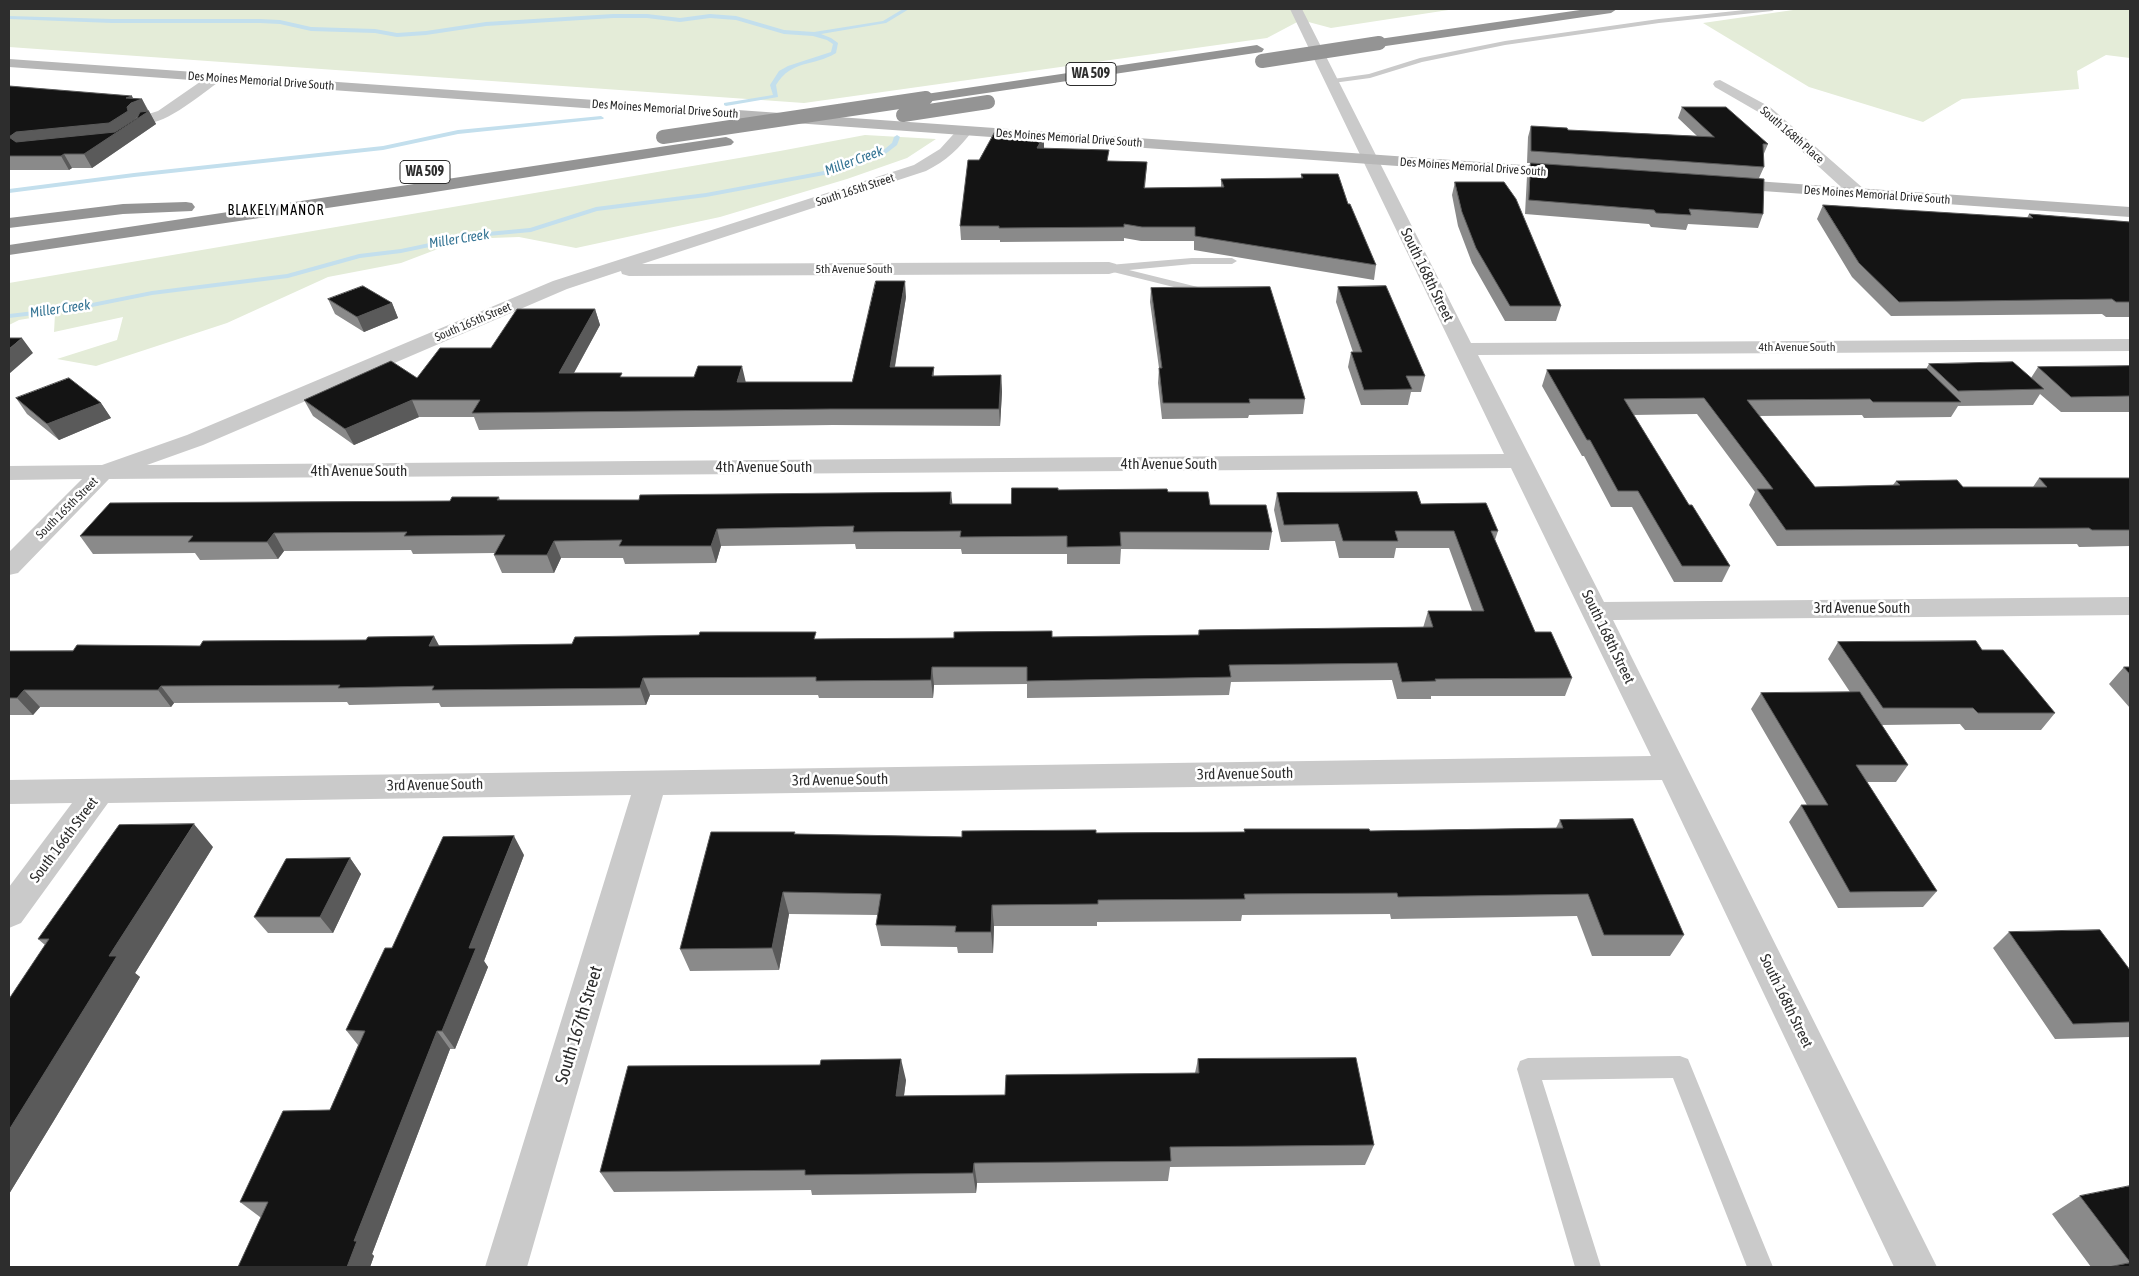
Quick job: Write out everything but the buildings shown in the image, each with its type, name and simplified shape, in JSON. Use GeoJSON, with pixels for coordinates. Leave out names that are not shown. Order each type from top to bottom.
{"type":"FeatureCollection","features":[{"type":"Feature","properties":{"kind":"highway","name":"WA 509"},"geometry":{"type":"LineString","coordinates":[[9,250],[988,102],[1532,9]]}},
{"type":"Feature","properties":{"kind":"highway","name":"WA 509"},"geometry":{"type":"LineString","coordinates":[[1376,37],[1611,9]]}},
{"type":"Feature","properties":{"kind":"highway","name":"WA 509"},"geometry":{"type":"LineString","coordinates":[[508,160],[926,98],[1259,55]]}},
{"type":"Feature","properties":{"kind":"highway"},"geometry":{"type":"LineString","coordinates":[[9,260],[326,210],[422,189]]}},
{"type":"Feature","properties":{"kind":"highway"},"geometry":{"type":"LineString","coordinates":[[9,233],[206,204]]}},
{"type":"Feature","properties":{"kind":"highway"},"geometry":{"type":"LineString","coordinates":[[9,223],[123,209],[186,207]]}},
{"type":"Feature","properties":{"kind":"main road","name":"Des Moines Memorial Drive South"},"geometry":{"type":"LineString","coordinates":[[9,62],[1583,175]]}},
{"type":"Feature","properties":{"kind":"main road","name":"Des Moines Memorial Drive South"},"geometry":{"type":"LineString","coordinates":[[1711,183],[2130,212]]}},
{"type":"Feature","properties":{"kind":"street","name":"South 168th Street"},"geometry":{"type":"LineString","coordinates":[[1296,9],[1595,611],[1916,1267]]}},
{"type":"Feature","properties":{"kind":"street"},"geometry":{"type":"LineString","coordinates":[[142,124],[163,114],[216,78]]}},
{"type":"Feature","properties":{"kind":"street","name":"South 168th Place"},"geometry":{"type":"LineString","coordinates":[[1720,84],[1765,110],[1858,193]]}},
{"type":"Feature","properties":{"kind":"street","name":"South 165th Street"},"geometry":{"type":"LineString","coordinates":[[9,567],[102,473],[195,440],[560,285],[600,270],[920,168],[936,160],[952,148],[965,130]]}},
{"type":"Feature","properties":{"kind":"street","name":"5th Avenue South"},"geometry":{"type":"LineString","coordinates":[[600,270],[1109,268]]}},
{"type":"Feature","properties":{"kind":"street","name":"4th Avenue South"},"geometry":{"type":"LineString","coordinates":[[1464,349],[2130,345]]}},
{"type":"Feature","properties":{"kind":"street","name":"4th Avenue South"},"geometry":{"type":"LineString","coordinates":[[9,473],[1519,461]]}},
{"type":"Feature","properties":{"kind":"street","name":"3rd Avenue South"},"geometry":{"type":"LineString","coordinates":[[1595,611],[2130,606]]}},
{"type":"Feature","properties":{"kind":"street","name":"3rd Avenue South"},"geometry":{"type":"LineString","coordinates":[[9,792],[1672,768]]}},
{"type":"Feature","properties":{"kind":"street","name":"South 167th Street"},"geometry":{"type":"LineString","coordinates":[[506,1267],[652,782]]}},
{"type":"Feature","properties":{"kind":"street","name":"South 166th Street"},"geometry":{"type":"LineString","coordinates":[[9,913],[100,790]]}},
{"type":"Feature","properties":{"kind":"lane"},"geometry":{"type":"LineString","coordinates":[[1332,81],[1370,76],[1420,60],[1505,43],[1772,9]]}},
{"type":"Feature","properties":{"kind":"lane"},"geometry":{"type":"LineString","coordinates":[[1109,268],[1192,261],[1232,261]]}},
{"type":"Feature","properties":{"kind":"lane"},"geometry":{"type":"LineString","coordinates":[[1109,268],[1217,294]]}},
{"type":"Feature","properties":{"kind":"lane"},"geometry":{"type":"LineString","coordinates":[[1588,1267],[1528,1069],[1680,1067],[1760,1267]]}},
{"type":"Feature","properties":{"kind":"green space"},"geometry":{"type":"Polygon","coordinates":[[[9,9],[1455,9],[1331,28],[1301,20],[1267,38],[804,103],[9,47],[9,9]]]}},
{"type":"Feature","properties":{"kind":"green space"},"geometry":{"type":"Polygon","coordinates":[[[1800,9],[2130,9],[2130,58],[2106,55],[2077,71],[2079,89],[1962,99],[1923,122],[1809,87],[1703,23],[1800,9]]]}},
{"type":"Feature","properties":{"kind":"green space"},"geometry":{"type":"Polygon","coordinates":[[[865,135],[936,139],[907,158],[847,179],[720,217],[576,248],[519,237],[464,239],[401,263],[328,277],[227,323],[96,366],[57,359],[117,340],[123,317],[54,332],[55,314],[19,320],[9,325],[9,283],[865,135]]]}},
{"type":"Feature","properties":{"kind":"waterway","name":"Miller Creek"},"geometry":{"type":"LineString","coordinates":[[814,34],[884,22],[906,9]]}},
{"type":"Feature","properties":{"kind":"waterway"},"geometry":{"type":"LineString","coordinates":[[9,18],[112,21],[260,21],[280,22],[311,29],[375,31],[397,35],[426,33],[486,24],[613,16],[647,16],[680,20],[710,16],[736,18],[784,32],[814,34]]}},
{"type":"Feature","properties":{"kind":"waterway","name":"Miller Creek"},"geometry":{"type":"LineString","coordinates":[[726,104],[776,96],[773,85],[781,72],[790,67],[833,53],[836,44],[829,39],[814,34]]}},
{"type":"Feature","properties":{"kind":"waterway"},"geometry":{"type":"LineString","coordinates":[[9,191],[134,175],[383,148],[458,132],[601,118]]}},
{"type":"Feature","properties":{"kind":"waterway","name":"Miller Creek"},"geometry":{"type":"LineString","coordinates":[[9,316],[77,308],[152,293],[288,276],[359,256],[401,251],[477,235],[531,230],[596,209],[706,195],[824,173],[855,165],[882,154],[895,144],[897,137]]}},
{"type":"Feature","properties":{"kind":"district","name":"BLAKELY MANOR"},"geometry":{"type":"Point","coordinates":[276,211]}}]}
